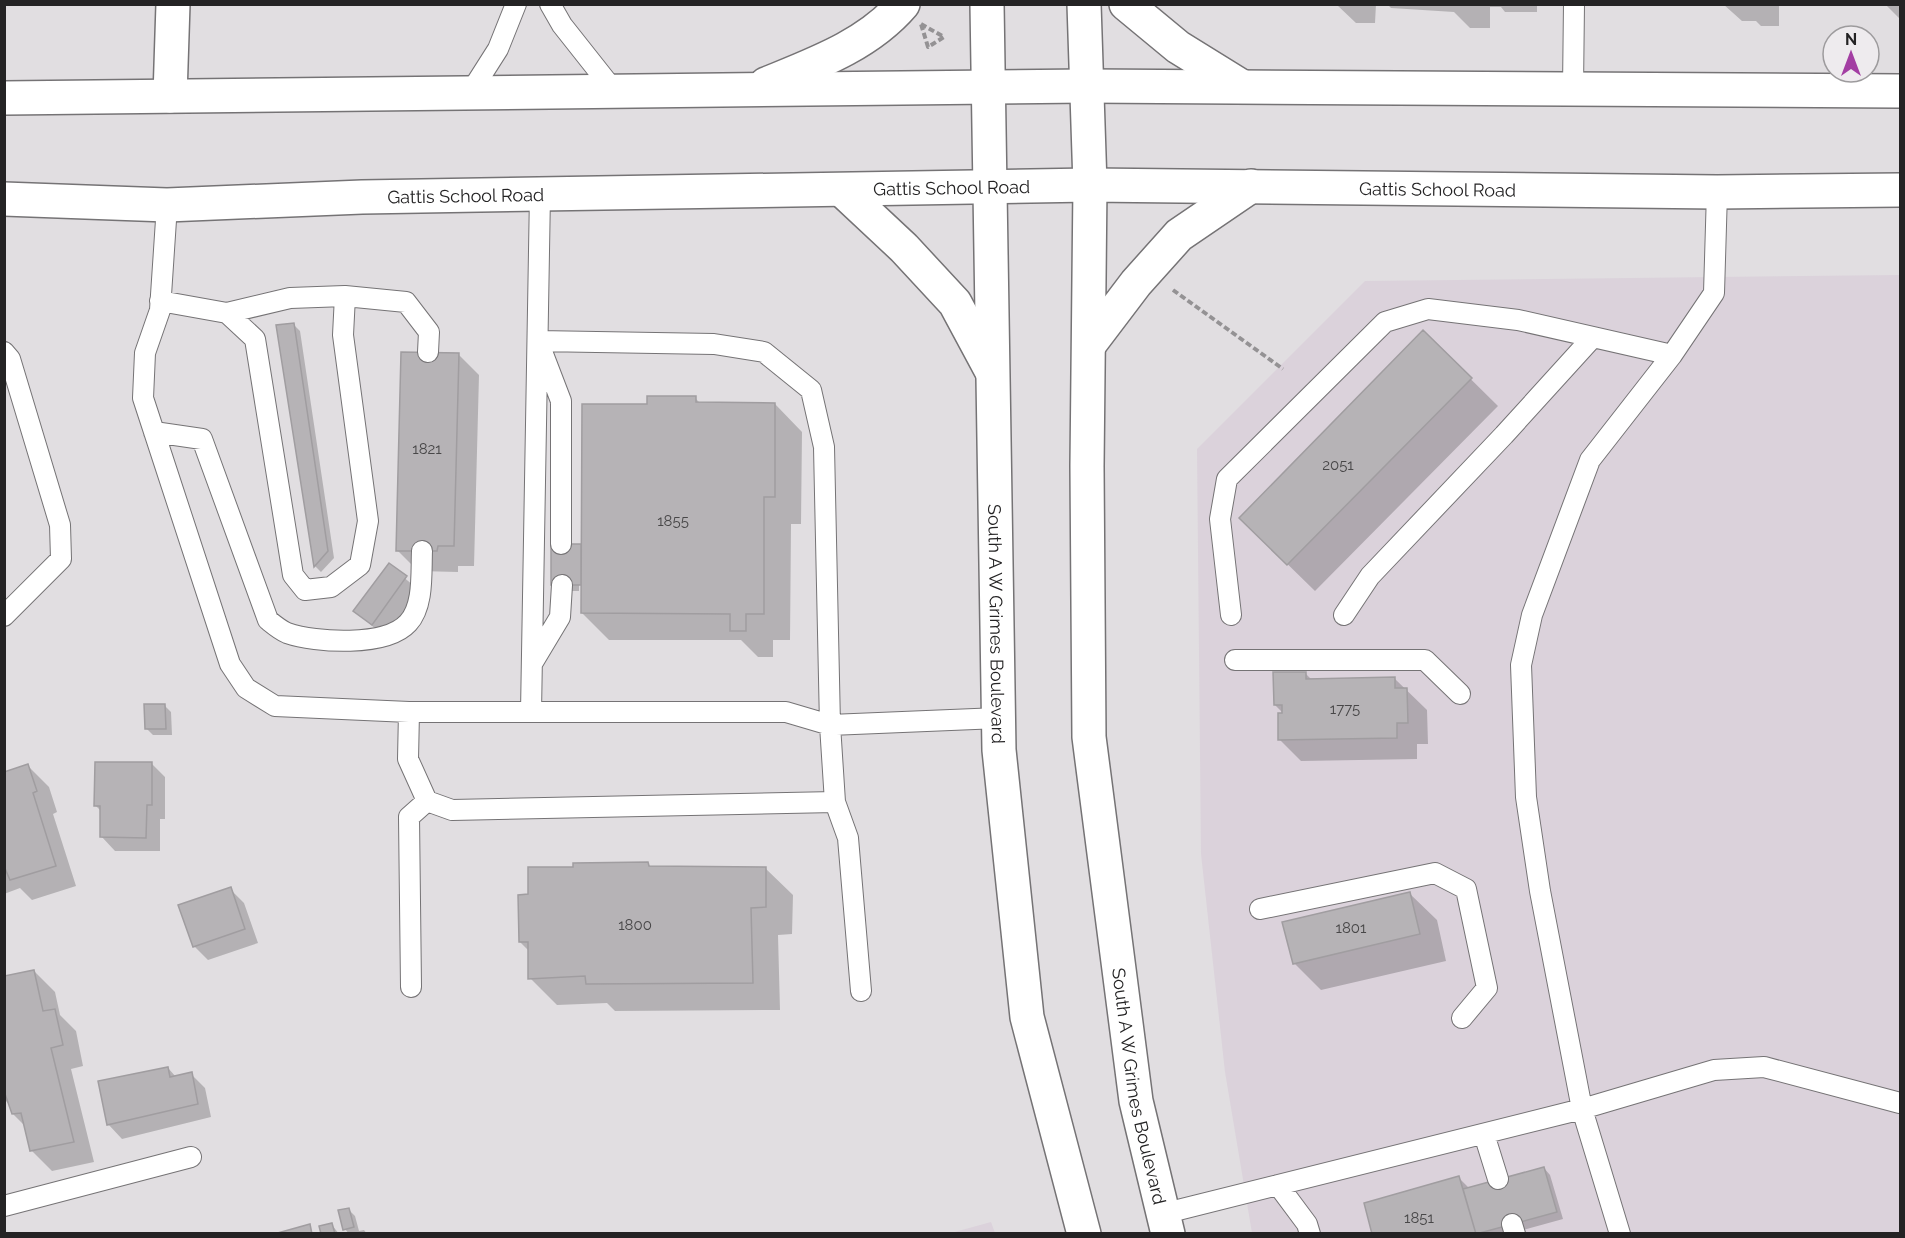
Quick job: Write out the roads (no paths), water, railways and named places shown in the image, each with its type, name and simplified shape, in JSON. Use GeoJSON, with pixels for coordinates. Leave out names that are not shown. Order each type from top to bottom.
{"type":"FeatureCollection","features":[{"type":"Feature","properties":{"kind":"main road"},"geometry":{"type":"LineString","coordinates":[[170,96],[173,4]]}},
{"type":"Feature","properties":{"kind":"main road"},"geometry":{"type":"LineString","coordinates":[[750,90],[831,58],[890,20],[903,4]]}},
{"type":"Feature","properties":{"kind":"main road","name":"South A W Grimes Boulevard"},"geometry":{"type":"LineString","coordinates":[[987,4],[999,750],[1027,1017],[1080,1233]]}},
{"type":"Feature","properties":{"kind":"main road","name":"South A W Grimes Boulevard"},"geometry":{"type":"LineString","coordinates":[[1084,4],[1090,185],[1087,477],[1089,737],[1136,1101],[1165,1224]]}},
{"type":"Feature","properties":{"kind":"main road"},"geometry":{"type":"LineString","coordinates":[[1126,4],[1178,46],[1240,86]]}},
{"type":"Feature","properties":{"kind":"main road"},"geometry":{"type":"LineString","coordinates":[[4,98],[1086,86],[1900,91]]}},
{"type":"Feature","properties":{"kind":"main road","name":"Gattis School Road"},"geometry":{"type":"LineString","coordinates":[[4,198],[167,205],[362,197],[1090,185],[1718,192],[1900,190]]}},
{"type":"Feature","properties":{"kind":"main road"},"geometry":{"type":"LineString","coordinates":[[1089,345],[1136,283],[1179,235],[1251,186]]}},
{"type":"Feature","properties":{"kind":"main road"},"geometry":{"type":"LineString","coordinates":[[842,190],[904,248],[955,303],[993,375]]}},
{"type":"Feature","properties":{"kind":"lane"},"geometry":{"type":"LineString","coordinates":[[470,93],[498,49],[516,4]]}},
{"type":"Feature","properties":{"kind":"lane"},"geometry":{"type":"LineString","coordinates":[[550,4],[562,25],[615,92]]}},
{"type":"Feature","properties":{"kind":"lane"},"geometry":{"type":"LineString","coordinates":[[1573,88],[1574,4]]}},
{"type":"Feature","properties":{"kind":"lane"},"geometry":{"type":"LineString","coordinates":[[1620,1233],[1582,1109],[1544,913],[1527,797],[1521,665],[1532,615],[1590,460],[1672,355],[1714,293],[1718,192]]}},
{"type":"Feature","properties":{"kind":"lane"},"geometry":{"type":"LineString","coordinates":[[531,712],[540,194]]}},
{"type":"Feature","properties":{"kind":"lane"},"geometry":{"type":"LineString","coordinates":[[167,205],[160,301],[146,353],[142,398],[230,664],[246,688],[275,706],[409,712],[786,712],[830,724],[999,718]]}},
{"type":"Feature","properties":{"kind":"lane"},"geometry":{"type":"LineString","coordinates":[[160,301],[227,312],[290,298],[345,296],[406,302],[429,332],[428,352]]}},
{"type":"Feature","properties":{"kind":"lane"},"geometry":{"type":"LineString","coordinates":[[227,312],[255,339],[293,574],[305,590],[332,587],[360,566],[368,521],[343,335],[345,296]]}},
{"type":"Feature","properties":{"kind":"lane"},"geometry":{"type":"LineString","coordinates":[[1231,615],[1220,519],[1227,479],[1385,322],[1428,309],[1518,320],[1672,355]]}},
{"type":"Feature","properties":{"kind":"lane"},"geometry":{"type":"LineString","coordinates":[[1344,615],[1370,576],[1593,337]]}},
{"type":"Feature","properties":{"kind":"lane"},"geometry":{"type":"LineString","coordinates":[[538,341],[561,401],[561,544]]}},
{"type":"Feature","properties":{"kind":"lane"},"geometry":{"type":"LineString","coordinates":[[538,341],[714,344],[764,352],[811,390],[824,447],[830,724],[835,802],[848,838],[861,991]]}},
{"type":"Feature","properties":{"kind":"lane"},"geometry":{"type":"LineString","coordinates":[[4,352],[10,359],[60,525],[61,559],[4,616]]}},
{"type":"Feature","properties":{"kind":"lane"},"geometry":{"type":"LineString","coordinates":[[154,432],[202,439],[267,620],[286,633],[315,638],[371,640],[390,636],[409,623],[420,598],[422,551]]}},
{"type":"Feature","properties":{"kind":"lane"},"geometry":{"type":"LineString","coordinates":[[532,664],[560,617],[562,585]]}},
{"type":"Feature","properties":{"kind":"lane"},"geometry":{"type":"LineString","coordinates":[[1235,660],[1425,660],[1460,694]]}},
{"type":"Feature","properties":{"kind":"lane"},"geometry":{"type":"LineString","coordinates":[[409,712],[408,759],[427,801],[452,810],[835,802]]}},
{"type":"Feature","properties":{"kind":"lane"},"geometry":{"type":"LineString","coordinates":[[411,987],[409,817],[427,801]]}},
{"type":"Feature","properties":{"kind":"lane"},"geometry":{"type":"LineString","coordinates":[[1260,909],[1435,873],[1466,889],[1487,988],[1462,1018]]}},
{"type":"Feature","properties":{"kind":"lane"},"geometry":{"type":"LineString","coordinates":[[1165,1224],[1278,1185],[1582,1109],[1714,1070],[1764,1067],[1900,1103]]}},
{"type":"Feature","properties":{"kind":"lane"},"geometry":{"type":"LineString","coordinates":[[1484,1134],[1498,1179]]}},
{"type":"Feature","properties":{"kind":"lane"},"geometry":{"type":"LineString","coordinates":[[4,1206],[191,1157]]}},
{"type":"Feature","properties":{"kind":"lane"},"geometry":{"type":"LineString","coordinates":[[1278,1185],[1307,1224],[1310,1233]]}}]}
